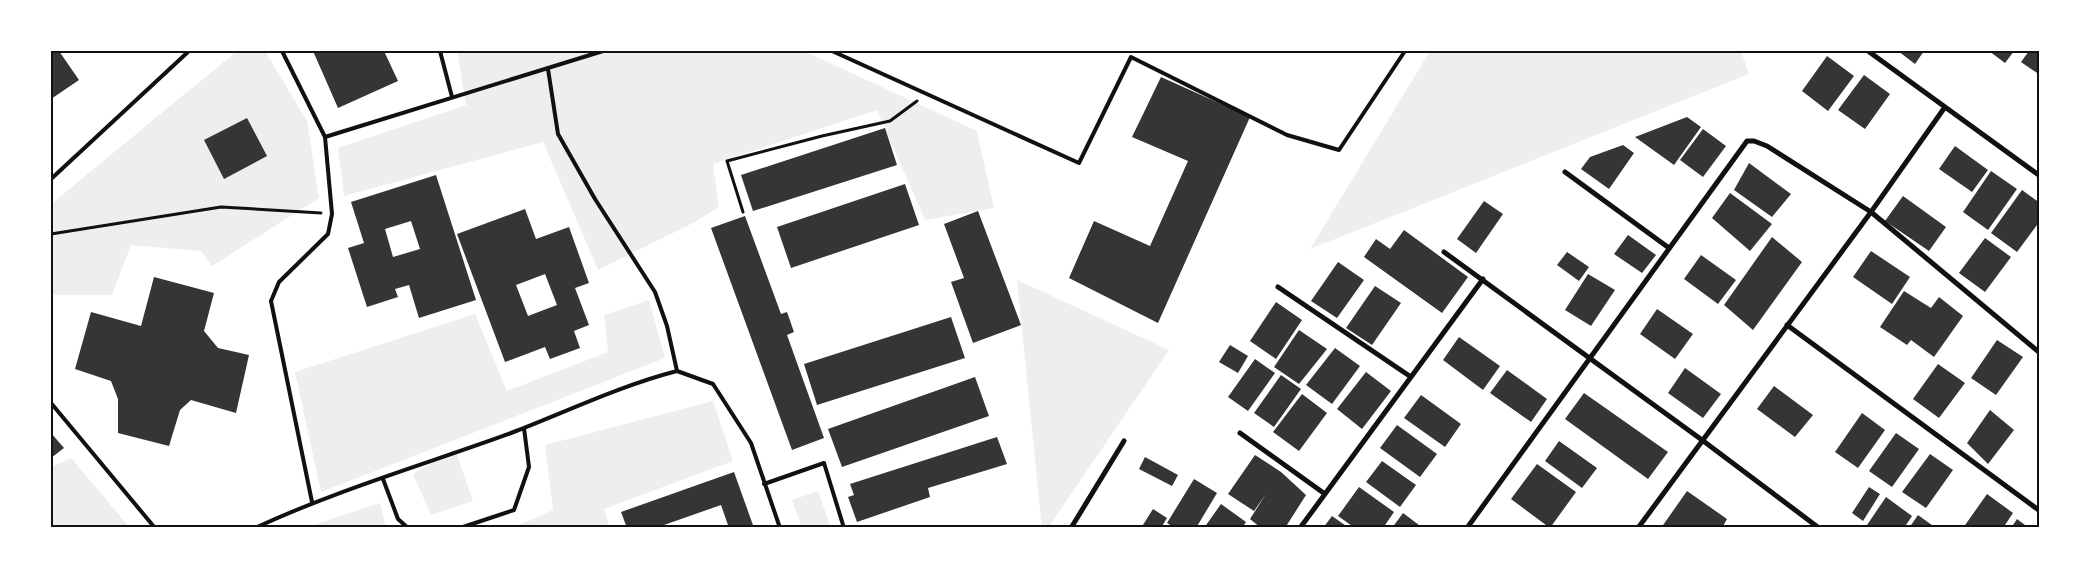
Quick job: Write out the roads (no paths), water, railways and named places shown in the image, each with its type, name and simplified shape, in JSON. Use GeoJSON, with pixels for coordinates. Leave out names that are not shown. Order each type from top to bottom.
{"type":"FeatureCollection","features":[{"type":"Feature","properties":{"kind":"street"},"geometry":{"type":"LineString","coordinates":[[1868,51],[2040,176]]}},
{"type":"Feature","properties":{"kind":"street"},"geometry":{"type":"LineString","coordinates":[[1638,528],[1871,212],[1945,107]]}},
{"type":"Feature","properties":{"kind":"street"},"geometry":{"type":"LineString","coordinates":[[1467,528],[1589,357],[1747,142],[1754,141],[1767,146],[1871,212],[2040,353]]}},
{"type":"Feature","properties":{"kind":"street"},"geometry":{"type":"LineString","coordinates":[[1565,172],[1669,248]]}},
{"type":"Feature","properties":{"kind":"street"},"geometry":{"type":"LineString","coordinates":[[1444,252],[1702,440],[1815,527]]}},
{"type":"Feature","properties":{"kind":"street"},"geometry":{"type":"LineString","coordinates":[[1300,528],[1483,279]]}},
{"type":"Feature","properties":{"kind":"street"},"geometry":{"type":"LineString","coordinates":[[1278,287],[1412,377]]}},
{"type":"Feature","properties":{"kind":"street"},"geometry":{"type":"LineString","coordinates":[[1787,325],[2040,511]]}},
{"type":"Feature","properties":{"kind":"street"},"geometry":{"type":"LineString","coordinates":[[1240,433],[1325,494]]}},
{"type":"Feature","properties":{"kind":"street"},"geometry":{"type":"LineString","coordinates":[[1070,528],[1124,441]]}},
{"type":"Feature","properties":{"kind":"lane"},"geometry":{"type":"LineString","coordinates":[[51,179],[189,51]]}},
{"type":"Feature","properties":{"kind":"lane"},"geometry":{"type":"LineString","coordinates":[[282,51],[325,138],[332,214],[328,234],[279,282],[271,301],[312,502]]}},
{"type":"Feature","properties":{"kind":"lane"},"geometry":{"type":"LineString","coordinates":[[440,51],[452,98]]}},
{"type":"Feature","properties":{"kind":"lane"},"geometry":{"type":"LineString","coordinates":[[325,138],[604,51]]}},
{"type":"Feature","properties":{"kind":"lane"},"geometry":{"type":"LineString","coordinates":[[832,51],[1078,163],[1131,58],[1166,73],[1287,135],[1339,150],[1405,51]]}},
{"type":"Feature","properties":{"kind":"lane"},"geometry":{"type":"LineString","coordinates":[[548,69],[558,134],[595,199],[655,292],[667,326],[677,371]]}},
{"type":"Feature","properties":{"kind":"lane"},"geometry":{"type":"LineString","coordinates":[[255,528],[312,502],[383,479],[524,428],[639,381],[677,371],[713,384],[751,443],[780,528]]}},
{"type":"Feature","properties":{"kind":"lane"},"geometry":{"type":"LineString","coordinates":[[51,402],[155,528]]}},
{"type":"Feature","properties":{"kind":"lane"},"geometry":{"type":"LineString","coordinates":[[460,528],[514,510],[529,467],[524,428]]}},
{"type":"Feature","properties":{"kind":"lane"},"geometry":{"type":"LineString","coordinates":[[764,484],[824,463],[844,528]]}},
{"type":"Feature","properties":{"kind":"lane"},"geometry":{"type":"LineString","coordinates":[[383,479],[400,528]]}},
{"type":"Feature","properties":{"kind":"lane"},"geometry":{"type":"LineString","coordinates":[[398,519],[408,528]]}}]}
